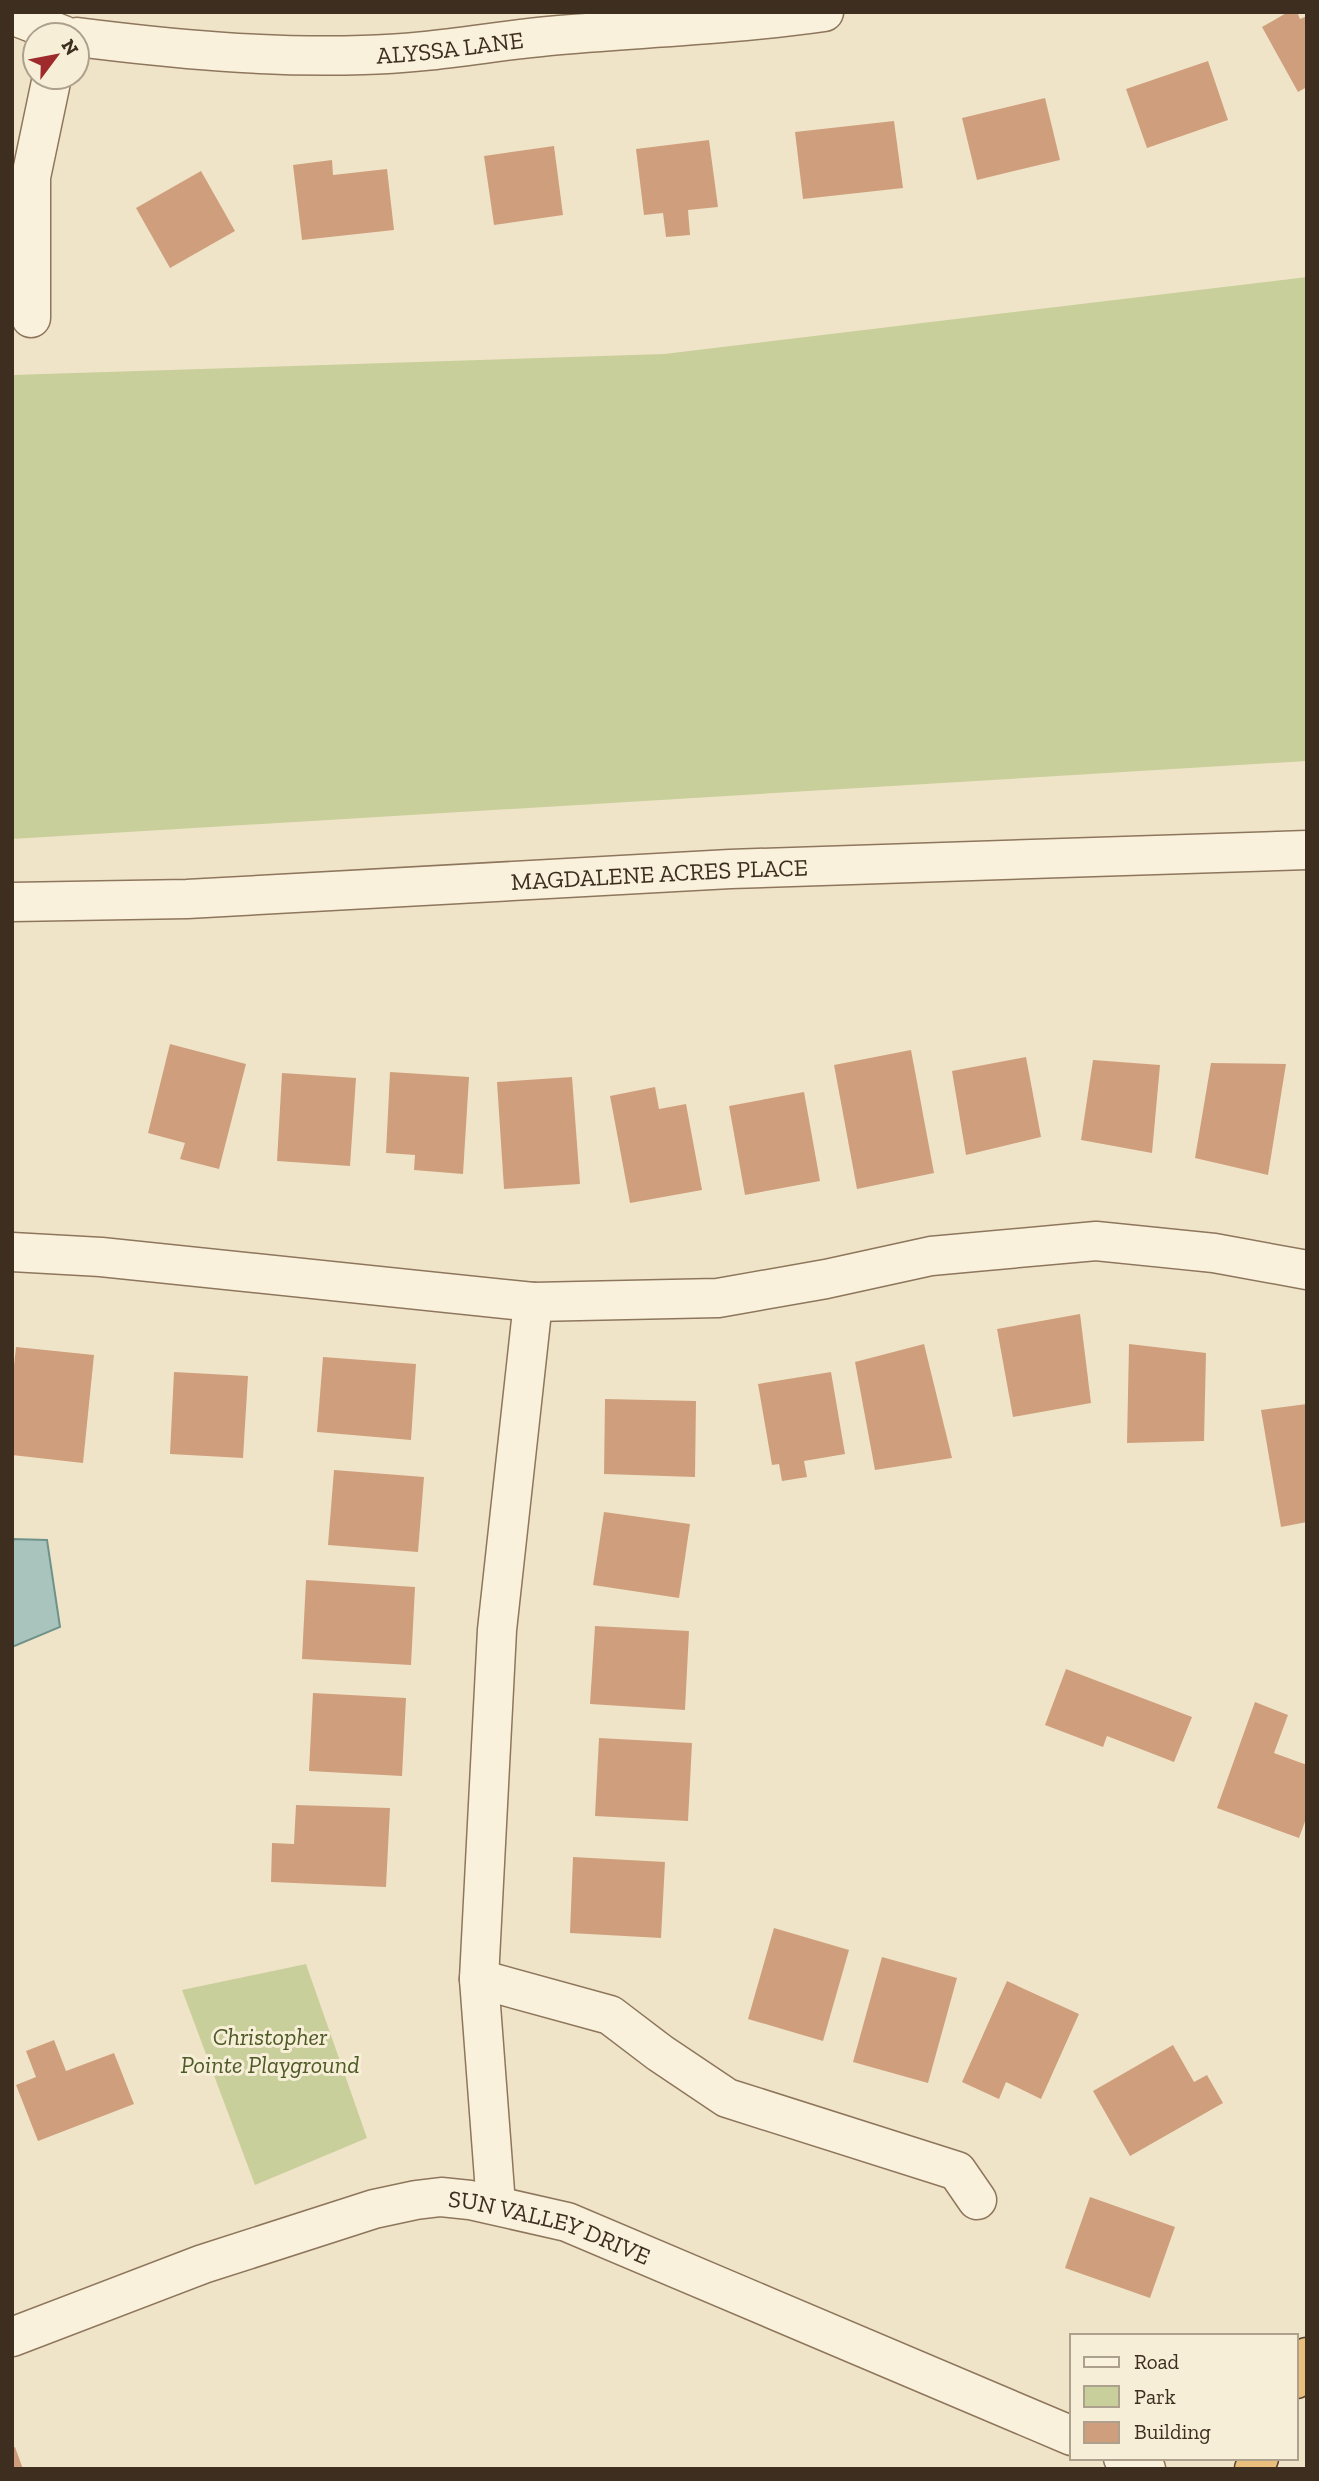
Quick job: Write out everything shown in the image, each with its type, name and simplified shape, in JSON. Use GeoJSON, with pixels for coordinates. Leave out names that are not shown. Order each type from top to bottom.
{"type":"FeatureCollection","features":[{"type":"Feature","properties":{"kind":"highway"},"geometry":{"type":"LineString","coordinates":[[1298,2375],[1307,2357]]}},
{"type":"Feature","properties":{"kind":"street","name":"ALYSSA LANE"},"geometry":{"type":"LineString","coordinates":[[91,39],[164,47],[299,56],[366,55],[433,51],[546,24],[766,20],[824,12]]}},
{"type":"Feature","properties":{"kind":"street"},"geometry":{"type":"LineString","coordinates":[[31,318],[31,177],[49,91]]}},
{"type":"Feature","properties":{"kind":"street","name":"MAGDALENE ACRES PLACE"},"geometry":{"type":"LineString","coordinates":[[12,902],[187,899],[730,869],[1307,850]]}},
{"type":"Feature","properties":{"kind":"street"},"geometry":{"type":"LineString","coordinates":[[12,1252],[101,1257],[533,1302],[718,1298],[826,1279],[932,1256],[1096,1241],[1214,1254],[1307,1270]]}},
{"type":"Feature","properties":{"kind":"street"},"geometry":{"type":"LineString","coordinates":[[496,2205],[479,1979],[497,1630],[533,1302]]}},
{"type":"Feature","properties":{"kind":"street"},"geometry":{"type":"LineString","coordinates":[[479,1979],[610,2015],[727,2098],[957,2171],[977,2200]]}},
{"type":"Feature","properties":{"kind":"street","name":"SUN VALLEY DRIVE"},"geometry":{"type":"LineString","coordinates":[[12,2337],[202,2264],[374,2210],[441,2197],[496,2205],[567,2222],[1070,2435]]}},
{"type":"Feature","properties":{"kind":"street"},"geometry":{"type":"LineString","coordinates":[[1127,2460],[1146,2469]]}},
{"type":"Feature","properties":{"kind":"green space"},"geometry":{"type":"Polygon","coordinates":[[[1307,277],[1307,761],[12,839],[12,375],[664,354],[1307,277]]]}},
{"type":"Feature","properties":{"kind":"green space","name":"Christopher Pointe Playground"},"geometry":{"type":"Polygon","coordinates":[[[306,1964],[367,2138],[255,2185],[182,1990],[306,1964]]]}},
{"type":"Feature","properties":{"kind":"water"},"geometry":{"type":"Polygon","coordinates":[[[12,1539],[47,1540],[60,1627],[12,1647],[12,1539]]]}},
{"type":"Feature","properties":{"kind":"building"},"geometry":{"type":"Polygon","coordinates":[[[1288,12],[1297,12],[1300,19],[1307,16],[1307,87],[1298,92],[1262,27],[1288,12]]]}},
{"type":"Feature","properties":{"kind":"building"},"geometry":{"type":"Polygon","coordinates":[[[1208,61],[1228,120],[1147,148],[1126,89],[1208,61]]]}},
{"type":"Feature","properties":{"kind":"building"},"geometry":{"type":"Polygon","coordinates":[[[1045,98],[1060,160],[977,180],[962,118],[1045,98]]]}},
{"type":"Feature","properties":{"kind":"building"},"geometry":{"type":"Polygon","coordinates":[[[894,121],[903,188],[803,199],[795,132],[894,121]]]}},
{"type":"Feature","properties":{"kind":"building"},"geometry":{"type":"Polygon","coordinates":[[[709,140],[718,207],[688,210],[690,235],[666,237],[663,213],[644,215],[636,149],[709,140]]]}},
{"type":"Feature","properties":{"kind":"building"},"geometry":{"type":"Polygon","coordinates":[[[554,146],[563,215],[494,225],[484,156],[554,146]]]}},
{"type":"Feature","properties":{"kind":"building"},"geometry":{"type":"Polygon","coordinates":[[[332,160],[333,175],[387,169],[394,230],[302,240],[293,165],[332,160]]]}},
{"type":"Feature","properties":{"kind":"building"},"geometry":{"type":"Polygon","coordinates":[[[201,171],[235,231],[170,268],[136,208],[201,171]]]}},
{"type":"Feature","properties":{"kind":"building"},"geometry":{"type":"Polygon","coordinates":[[[170,1044],[246,1064],[219,1169],[180,1159],[185,1143],[148,1133],[170,1044]]]}},
{"type":"Feature","properties":{"kind":"building"},"geometry":{"type":"Polygon","coordinates":[[[911,1050],[934,1173],[857,1189],[834,1065],[911,1050]]]}},
{"type":"Feature","properties":{"kind":"building"},"geometry":{"type":"Polygon","coordinates":[[[1026,1057],[1041,1137],[966,1155],[952,1071],[1026,1057]]]}},
{"type":"Feature","properties":{"kind":"building"},"geometry":{"type":"Polygon","coordinates":[[[1093,1060],[1160,1065],[1152,1153],[1081,1140],[1093,1060]]]}},
{"type":"Feature","properties":{"kind":"building"},"geometry":{"type":"Polygon","coordinates":[[[1211,1063],[1286,1064],[1268,1175],[1195,1158],[1211,1063]]]}},
{"type":"Feature","properties":{"kind":"building"},"geometry":{"type":"Polygon","coordinates":[[[390,1072],[469,1077],[463,1174],[414,1170],[415,1155],[386,1153],[390,1072]]]}},
{"type":"Feature","properties":{"kind":"building"},"geometry":{"type":"Polygon","coordinates":[[[282,1073],[356,1078],[350,1166],[277,1161],[282,1073]]]}},
{"type":"Feature","properties":{"kind":"building"},"geometry":{"type":"Polygon","coordinates":[[[572,1077],[580,1184],[504,1189],[497,1082],[572,1077]]]}},
{"type":"Feature","properties":{"kind":"building"},"geometry":{"type":"Polygon","coordinates":[[[655,1087],[659,1109],[686,1104],[702,1190],[630,1203],[610,1096],[655,1087]]]}},
{"type":"Feature","properties":{"kind":"building"},"geometry":{"type":"Polygon","coordinates":[[[804,1092],[820,1181],[745,1195],[729,1106],[804,1092]]]}},
{"type":"Feature","properties":{"kind":"building"},"geometry":{"type":"Polygon","coordinates":[[[1080,1314],[1091,1403],[1013,1417],[997,1329],[1080,1314]]]}},
{"type":"Feature","properties":{"kind":"building"},"geometry":{"type":"Polygon","coordinates":[[[924,1344],[952,1458],[875,1470],[855,1362],[924,1344]]]}},
{"type":"Feature","properties":{"kind":"building"},"geometry":{"type":"Polygon","coordinates":[[[1129,1344],[1206,1353],[1204,1441],[1127,1443],[1129,1344]]]}},
{"type":"Feature","properties":{"kind":"building"},"geometry":{"type":"Polygon","coordinates":[[[16,1347],[94,1355],[83,1463],[12,1455],[12,1384],[16,1347]]]}},
{"type":"Feature","properties":{"kind":"building"},"geometry":{"type":"Polygon","coordinates":[[[323,1357],[416,1364],[411,1440],[317,1432],[323,1357]]]}},
{"type":"Feature","properties":{"kind":"building"},"geometry":{"type":"Polygon","coordinates":[[[174,1372],[248,1376],[243,1458],[170,1454],[174,1372]]]}},
{"type":"Feature","properties":{"kind":"building"},"geometry":{"type":"Polygon","coordinates":[[[831,1372],[845,1454],[804,1461],[807,1477],[782,1481],[779,1464],[772,1465],[758,1384],[831,1372]]]}},
{"type":"Feature","properties":{"kind":"building"},"geometry":{"type":"Polygon","coordinates":[[[605,1399],[696,1401],[695,1477],[604,1474],[605,1399]]]}},
{"type":"Feature","properties":{"kind":"building"},"geometry":{"type":"Polygon","coordinates":[[[1307,1404],[1307,1522],[1281,1527],[1261,1410],[1307,1404]]]}},
{"type":"Feature","properties":{"kind":"building"},"geometry":{"type":"Polygon","coordinates":[[[334,1470],[424,1477],[418,1552],[328,1545],[334,1470]]]}},
{"type":"Feature","properties":{"kind":"building"},"geometry":{"type":"Polygon","coordinates":[[[604,1512],[690,1524],[679,1598],[593,1585],[604,1512]]]}},
{"type":"Feature","properties":{"kind":"building"},"geometry":{"type":"Polygon","coordinates":[[[306,1580],[415,1587],[411,1665],[302,1659],[306,1580]]]}},
{"type":"Feature","properties":{"kind":"building"},"geometry":{"type":"Polygon","coordinates":[[[595,1626],[689,1631],[685,1710],[590,1704],[595,1626]]]}},
{"type":"Feature","properties":{"kind":"building"},"geometry":{"type":"Polygon","coordinates":[[[1066,1669],[1192,1717],[1174,1762],[1107,1736],[1103,1747],[1045,1725],[1066,1669]]]}},
{"type":"Feature","properties":{"kind":"building"},"geometry":{"type":"Polygon","coordinates":[[[313,1693],[406,1698],[402,1776],[309,1771],[313,1693]]]}},
{"type":"Feature","properties":{"kind":"building"},"geometry":{"type":"Polygon","coordinates":[[[1255,1702],[1288,1715],[1274,1753],[1307,1765],[1307,1816],[1299,1838],[1217,1808],[1255,1702]]]}},
{"type":"Feature","properties":{"kind":"building"},"geometry":{"type":"Polygon","coordinates":[[[599,1738],[692,1743],[688,1821],[595,1816],[599,1738]]]}},
{"type":"Feature","properties":{"kind":"building"},"geometry":{"type":"Polygon","coordinates":[[[296,1805],[390,1808],[386,1887],[271,1882],[272,1843],[294,1844],[296,1805]]]}},
{"type":"Feature","properties":{"kind":"building"},"geometry":{"type":"Polygon","coordinates":[[[573,1857],[665,1862],[661,1938],[570,1933],[573,1857]]]}},
{"type":"Feature","properties":{"kind":"building"},"geometry":{"type":"Polygon","coordinates":[[[774,1928],[849,1950],[823,2041],[748,2019],[774,1928]]]}},
{"type":"Feature","properties":{"kind":"building"},"geometry":{"type":"Polygon","coordinates":[[[882,1957],[957,1978],[928,2083],[853,2062],[882,1957]]]}},
{"type":"Feature","properties":{"kind":"building"},"geometry":{"type":"Polygon","coordinates":[[[1007,1981],[1079,2014],[1041,2099],[1006,2082],[999,2099],[962,2082],[1007,1981]]]}},
{"type":"Feature","properties":{"kind":"building"},"geometry":{"type":"Polygon","coordinates":[[[54,2040],[66,2071],[114,2053],[134,2104],[38,2141],[16,2085],[36,2077],[26,2051],[54,2040]]]}},
{"type":"Feature","properties":{"kind":"building"},"geometry":{"type":"Polygon","coordinates":[[[1173,2045],[1194,2082],[1207,2075],[1223,2103],[1130,2156],[1093,2091],[1173,2045]]]}},
{"type":"Feature","properties":{"kind":"building"},"geometry":{"type":"Polygon","coordinates":[[[1090,2197],[1175,2227],[1150,2298],[1065,2268],[1090,2197]]]}},
{"type":"Feature","properties":{"kind":"building"},"geometry":{"type":"Polygon","coordinates":[[[15,2447],[23,2469],[12,2469],[12,2448],[15,2447]]]}}]}
